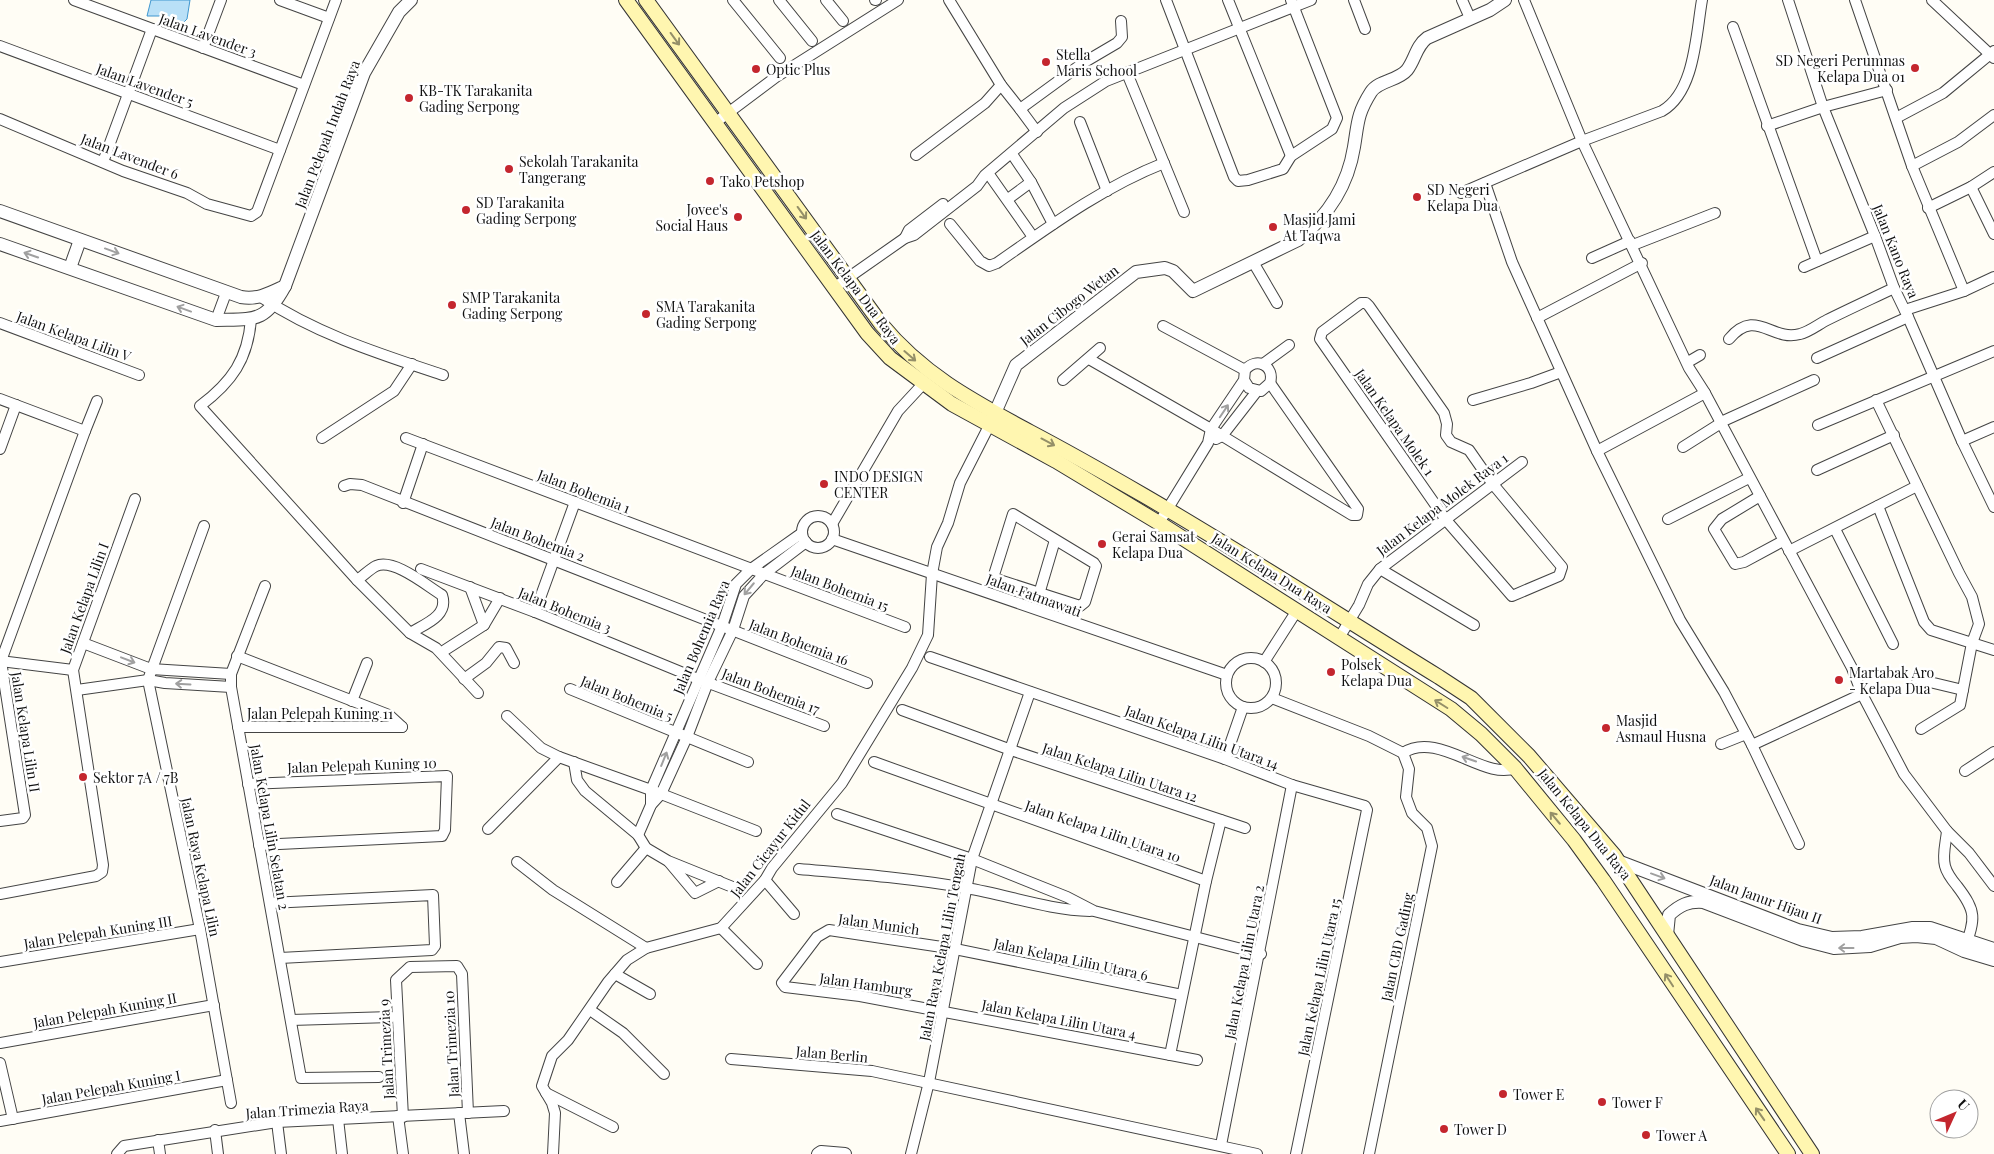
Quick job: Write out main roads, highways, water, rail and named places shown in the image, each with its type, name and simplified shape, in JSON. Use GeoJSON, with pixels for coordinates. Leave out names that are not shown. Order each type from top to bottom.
{"type":"FeatureCollection","features":[{"type":"Feature","properties":{"kind":"main road","name":"Jalan Kelapa Dua Raya"},"geometry":{"type":"LineString","coordinates":[[626,0],[867,333],[890,358],[952,404],[993,418],[1168,509],[1471,698],[1529,756],[1618,861],[1812,1154]]}},
{"type":"Feature","properties":{"kind":"main road","name":"Jalan Kelapa Dua Raya"},"geometry":{"type":"LineString","coordinates":[[646,0],[902,348],[928,371],[993,418],[1451,709],[1481,734],[1515,768],[1574,840],[1788,1154]]}},
{"type":"Feature","properties":{"kind":"main road"},"geometry":{"type":"LineString","coordinates":[[1574,840],[1591,829]]}},
{"type":"Feature","properties":{"kind":"water"},"geometry":{"type":"Polygon","coordinates":[[[151,0],[190,0],[187,19],[182,24],[162,16],[147,16],[151,0]]]}},
{"type":"Feature","properties":{"kind":"place","name":"Stella Maris School"},"geometry":{"type":"Point","coordinates":[1046,62]}},
{"type":"Feature","properties":{"kind":"place","name":"SD Negeri Perumnas Kelapa Dua 01"},"geometry":{"type":"Point","coordinates":[1915,68]}},
{"type":"Feature","properties":{"kind":"place","name":"Optic Plus"},"geometry":{"type":"Point","coordinates":[756,69]}},
{"type":"Feature","properties":{"kind":"place","name":"KB-TK Tarakanita Gading Serpong"},"geometry":{"type":"Point","coordinates":[409,98]}},
{"type":"Feature","properties":{"kind":"place","name":"Sekolah Tarakanita Tangerang"},"geometry":{"type":"Point","coordinates":[509,169]}},
{"type":"Feature","properties":{"kind":"place","name":"Tako Petshop"},"geometry":{"type":"Point","coordinates":[710,181]}},
{"type":"Feature","properties":{"kind":"place","name":"SD Negeri Kelapa Dua"},"geometry":{"type":"Point","coordinates":[1417,197]}},
{"type":"Feature","properties":{"kind":"place","name":"SD Tarakanita Gading Serpong"},"geometry":{"type":"Point","coordinates":[466,210]}},
{"type":"Feature","properties":{"kind":"place","name":"Jovee's Social Haus"},"geometry":{"type":"Point","coordinates":[738,217]}},
{"type":"Feature","properties":{"kind":"place","name":"Masjid Jami At Taqwa"},"geometry":{"type":"Point","coordinates":[1273,227]}},
{"type":"Feature","properties":{"kind":"place","name":"SMP Tarakanita Gading Serpong"},"geometry":{"type":"Point","coordinates":[452,305]}},
{"type":"Feature","properties":{"kind":"place","name":"SMA Tarakanita Gading Serpong"},"geometry":{"type":"Point","coordinates":[646,314]}},
{"type":"Feature","properties":{"kind":"place","name":"INDO DESIGN CENTER"},"geometry":{"type":"Point","coordinates":[824,484]}},
{"type":"Feature","properties":{"kind":"place","name":"Gerai Samsat Kelapa Dua"},"geometry":{"type":"Point","coordinates":[1102,544]}},
{"type":"Feature","properties":{"kind":"place","name":"Polsek Kelapa Dua"},"geometry":{"type":"Point","coordinates":[1331,672]}},
{"type":"Feature","properties":{"kind":"place","name":"Martabak Aro - Kelapa Dua"},"geometry":{"type":"Point","coordinates":[1839,680]}},
{"type":"Feature","properties":{"kind":"place","name":"Masjid Asmaul Husna"},"geometry":{"type":"Point","coordinates":[1606,728]}},
{"type":"Feature","properties":{"kind":"place","name":"Sektor 7A / 7B"},"geometry":{"type":"Point","coordinates":[83,777]}},
{"type":"Feature","properties":{"kind":"place","name":"Tower E"},"geometry":{"type":"Point","coordinates":[1503,1094]}},
{"type":"Feature","properties":{"kind":"place","name":"Tower F"},"geometry":{"type":"Point","coordinates":[1602,1102]}},
{"type":"Feature","properties":{"kind":"place","name":"Tower D"},"geometry":{"type":"Point","coordinates":[1444,1129]}},
{"type":"Feature","properties":{"kind":"place","name":"Tower A"},"geometry":{"type":"Point","coordinates":[1646,1135]}}]}
